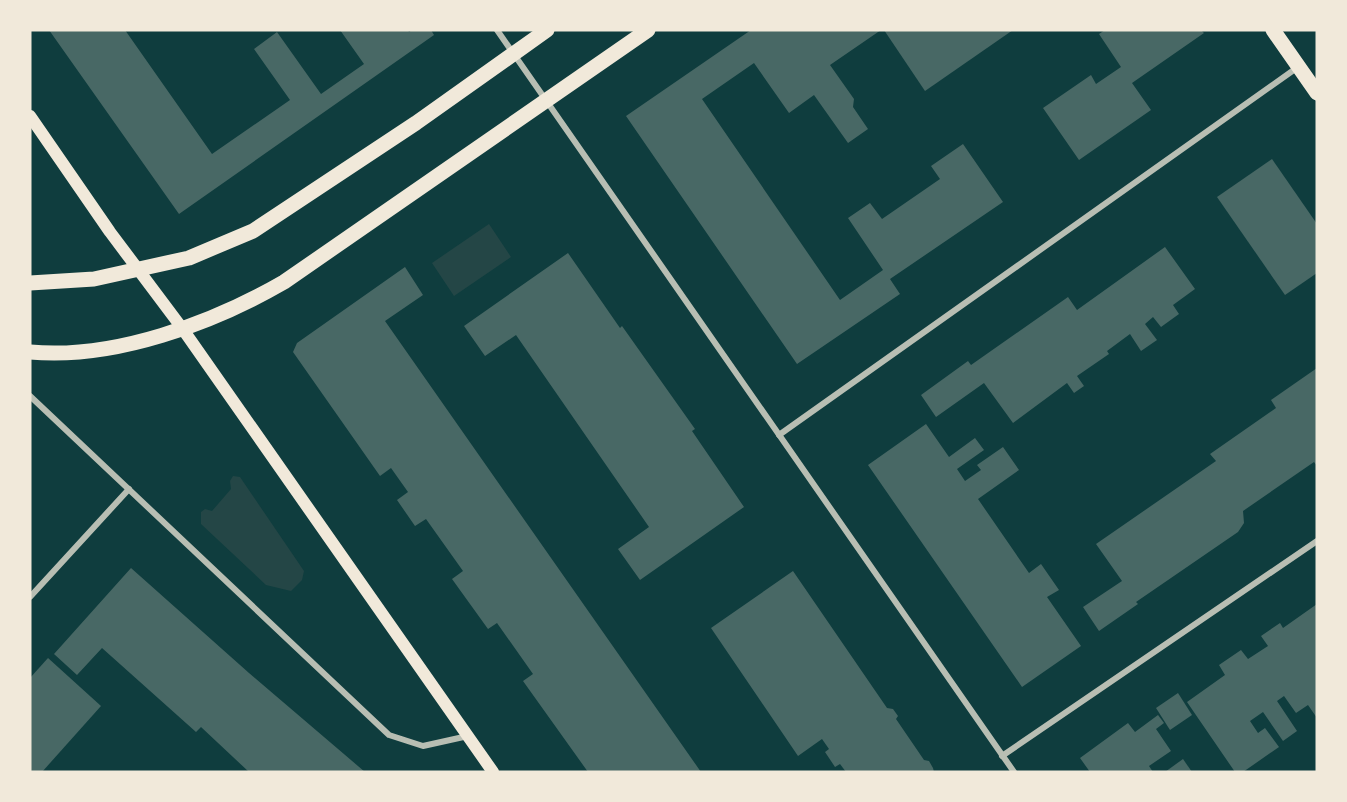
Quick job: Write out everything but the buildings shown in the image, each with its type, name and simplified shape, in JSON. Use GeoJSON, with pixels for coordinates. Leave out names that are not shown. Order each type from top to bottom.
{"type":"FeatureCollection","features":[{"type":"Feature","properties":{"kind":"main road"},"geometry":{"type":"LineString","coordinates":[[30,283],[94,279],[189,258],[253,231],[416,123],[547,30]]}},
{"type":"Feature","properties":{"kind":"main road"},"geometry":{"type":"LineString","coordinates":[[30,352],[68,352],[106,348],[182,328],[226,312],[284,282],[648,30]]}},
{"type":"Feature","properties":{"kind":"main road"},"geometry":{"type":"LineString","coordinates":[[1273,30],[1317,93]]}},
{"type":"Feature","properties":{"kind":"main road"},"geometry":{"type":"LineString","coordinates":[[30,116],[182,328],[493,772]]}},
{"type":"Feature","properties":{"kind":"street"},"geometry":{"type":"LineString","coordinates":[[497,30],[1014,772]]}},
{"type":"Feature","properties":{"kind":"street"},"geometry":{"type":"LineString","coordinates":[[779,435],[1299,66]]}},
{"type":"Feature","properties":{"kind":"street"},"geometry":{"type":"LineString","coordinates":[[30,396],[389,735],[423,746],[468,736]]}},
{"type":"Feature","properties":{"kind":"street"},"geometry":{"type":"LineString","coordinates":[[30,597],[129,489]]}},
{"type":"Feature","properties":{"kind":"street"},"geometry":{"type":"LineString","coordinates":[[1002,756],[1317,541]]}},
{"type":"Feature","properties":{"kind":"shaded area"},"geometry":{"type":"Polygon","coordinates":[[[489,224],[511,257],[454,296],[432,263],[489,224]]]}},
{"type":"Feature","properties":{"kind":"shaded area"},"geometry":{"type":"Polygon","coordinates":[[[233,476],[240,477],[304,571],[302,580],[291,591],[266,585],[201,524],[201,512],[205,509],[212,511],[231,489],[230,481],[233,476]]]}}]}
